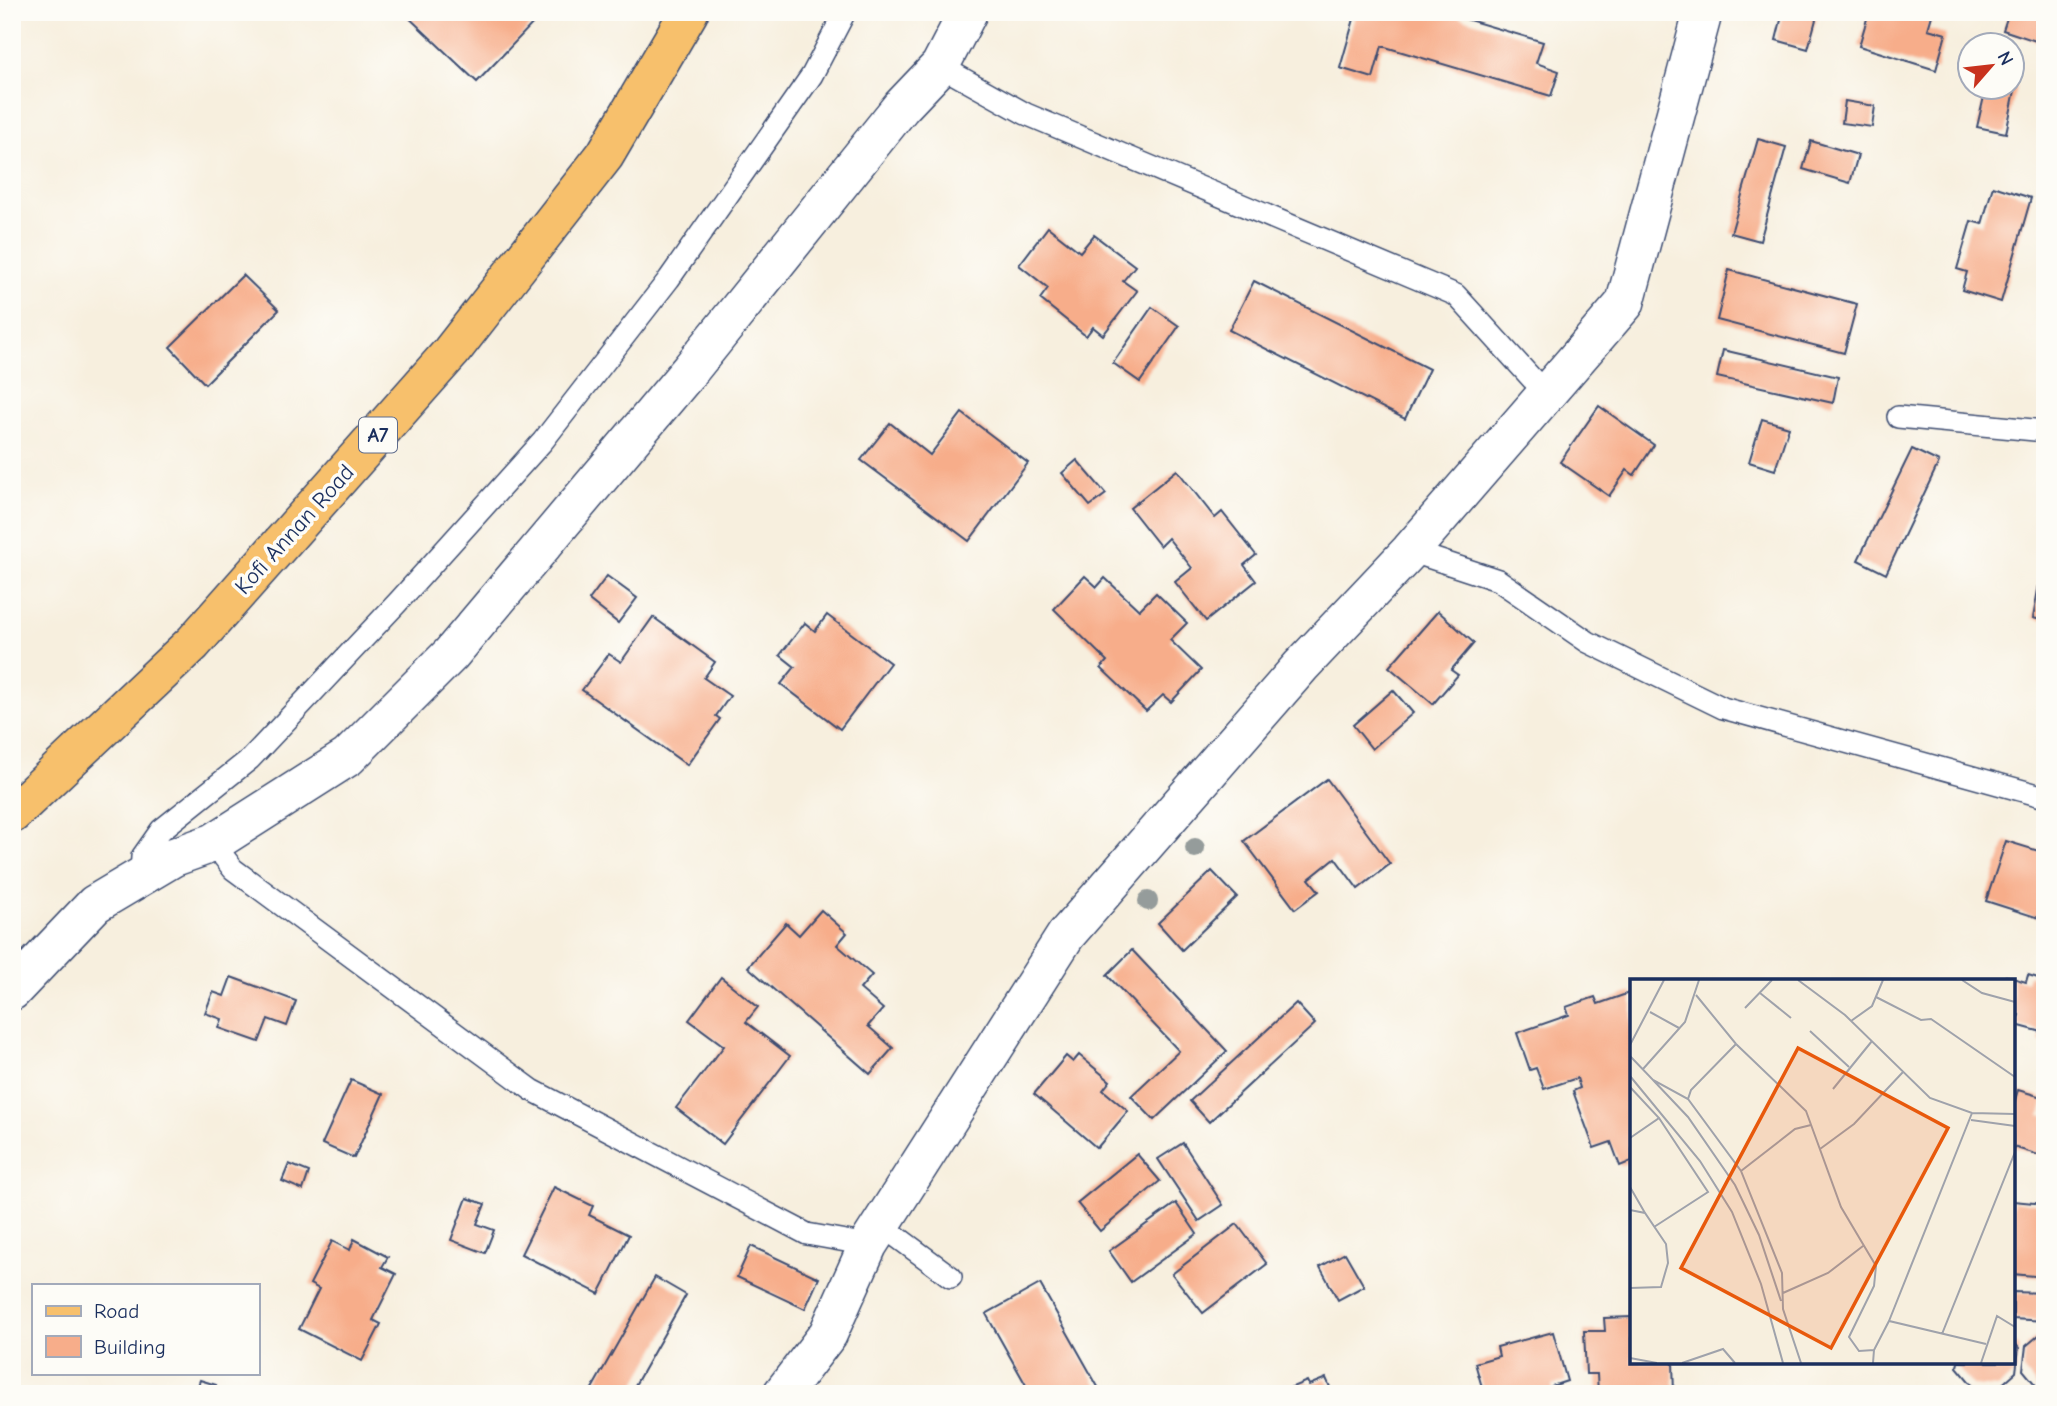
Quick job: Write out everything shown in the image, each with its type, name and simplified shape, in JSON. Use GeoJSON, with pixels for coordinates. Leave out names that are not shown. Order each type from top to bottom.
{"type":"FeatureCollection","features":[{"type":"Feature","properties":{"kind":"main road","name":"Kofi Annan Road"},"geometry":{"type":"LineString","coordinates":[[12,814],[193,643],[451,352],[605,155],[689,12]]}},
{"type":"Feature","properties":{"kind":"street"},"geometry":{"type":"LineString","coordinates":[[12,991],[95,904],[174,857],[213,843],[348,757],[451,654],[690,369],[901,107],[940,66],[968,12]]}},
{"type":"Feature","properties":{"kind":"street"},"geometry":{"type":"LineString","coordinates":[[782,1394],[828,1334],[875,1235],[1066,935],[1301,666],[1410,551],[1625,303],[1703,12]]}},
{"type":"Feature","properties":{"kind":"lane"},"geometry":{"type":"LineString","coordinates":[[141,875],[142,857],[161,830],[250,759],[398,603],[543,441],[677,268],[812,75],[845,12]]}},
{"type":"Feature","properties":{"kind":"lane"},"geometry":{"type":"LineString","coordinates":[[940,66],[1026,114],[1456,295],[1546,394]]}},
{"type":"Feature","properties":{"kind":"lane"},"geometry":{"type":"LineString","coordinates":[[1898,417],[2045,430]]}},
{"type":"Feature","properties":{"kind":"lane"},"geometry":{"type":"LineString","coordinates":[[1410,551],[1498,580],[1588,642],[1723,708],[2045,797]]}},
{"type":"Feature","properties":{"kind":"lane"},"geometry":{"type":"LineString","coordinates":[[213,843],[233,869],[532,1090],[807,1234],[875,1235],[951,1276]]}},
{"type":"Feature","properties":{"kind":"building"},"geometry":{"type":"Polygon","coordinates":[[[403,12],[530,12],[537,19],[477,82],[403,12]]]}},
{"type":"Feature","properties":{"kind":"building"},"geometry":{"type":"Polygon","coordinates":[[[1356,12],[1442,12],[1543,42],[1536,63],[1559,71],[1551,96],[1382,46],[1373,78],[1340,68],[1356,12]]]}},
{"type":"Feature","properties":{"kind":"building"},"geometry":{"type":"Polygon","coordinates":[[[1783,12],[1818,12],[1808,49],[1776,40],[1783,12]]]}},
{"type":"Feature","properties":{"kind":"building"},"geometry":{"type":"Polygon","coordinates":[[[1869,12],[1933,12],[1928,29],[1946,34],[1936,70],[1859,46],[1869,12]]]}},
{"type":"Feature","properties":{"kind":"building"},"geometry":{"type":"Polygon","coordinates":[[[2009,12],[2045,12],[2045,44],[2025,37],[2025,32],[2003,30],[2009,12]]]}},
{"type":"Feature","properties":{"kind":"building"},"geometry":{"type":"Polygon","coordinates":[[[1845,101],[1875,106],[1872,127],[1842,123],[1845,101]]]}},
{"type":"Feature","properties":{"kind":"building"},"geometry":{"type":"Polygon","coordinates":[[[1983,102],[2013,102],[2006,133],[1977,127],[1983,102]]]}},
{"type":"Feature","properties":{"kind":"building"},"geometry":{"type":"Polygon","coordinates":[[[1758,139],[1786,147],[1760,241],[1731,233],[1758,139]]]}},
{"type":"Feature","properties":{"kind":"building"},"geometry":{"type":"Polygon","coordinates":[[[1811,141],[1858,155],[1850,183],[1803,169],[1811,141]]]}},
{"type":"Feature","properties":{"kind":"building"},"geometry":{"type":"Polygon","coordinates":[[[1993,186],[2031,198],[2001,302],[1962,290],[1967,272],[1957,269],[1971,221],[1982,224],[1993,186]]]}},
{"type":"Feature","properties":{"kind":"building"},"geometry":{"type":"Polygon","coordinates":[[[1048,227],[1080,252],[1094,235],[1135,266],[1123,281],[1137,291],[1103,335],[1093,327],[1086,336],[1040,299],[1048,288],[1019,265],[1048,227]]]}},
{"type":"Feature","properties":{"kind":"building"},"geometry":{"type":"Polygon","coordinates":[[[1729,270],[1857,304],[1844,353],[1717,320],[1729,270]]]}},
{"type":"Feature","properties":{"kind":"building"},"geometry":{"type":"Polygon","coordinates":[[[243,275],[279,310],[205,384],[170,347],[243,275]]]}},
{"type":"Feature","properties":{"kind":"building"},"geometry":{"type":"Polygon","coordinates":[[[1254,281],[1429,369],[1405,419],[1229,330],[1254,281]]]}},
{"type":"Feature","properties":{"kind":"building"},"geometry":{"type":"Polygon","coordinates":[[[1152,307],[1179,326],[1140,382],[1113,363],[1152,307]]]}},
{"type":"Feature","properties":{"kind":"building"},"geometry":{"type":"Polygon","coordinates":[[[1723,350],[1838,377],[1833,403],[1717,377],[1723,350]]]}},
{"type":"Feature","properties":{"kind":"building"},"geometry":{"type":"Polygon","coordinates":[[[1599,406],[1654,445],[1634,475],[1627,470],[1609,496],[1560,462],[1599,406]]]}},
{"type":"Feature","properties":{"kind":"building"},"geometry":{"type":"Polygon","coordinates":[[[962,413],[1028,463],[969,541],[861,460],[890,423],[930,455],[962,413]]]}},
{"type":"Feature","properties":{"kind":"building"},"geometry":{"type":"Polygon","coordinates":[[[1762,419],[1789,427],[1775,470],[1749,462],[1762,419]]]}},
{"type":"Feature","properties":{"kind":"building"},"geometry":{"type":"Polygon","coordinates":[[[1912,449],[1939,462],[1886,574],[1858,560],[1912,449]]]}},
{"type":"Feature","properties":{"kind":"building"},"geometry":{"type":"Polygon","coordinates":[[[1077,460],[1106,494],[1090,506],[1062,473],[1077,460]]]}},
{"type":"Feature","properties":{"kind":"building"},"geometry":{"type":"Polygon","coordinates":[[[1177,470],[1215,518],[1222,512],[1256,555],[1244,565],[1256,581],[1206,621],[1175,582],[1192,568],[1168,538],[1160,546],[1130,508],[1177,470]]]}},
{"type":"Feature","properties":{"kind":"building"},"geometry":{"type":"Polygon","coordinates":[[[2045,562],[2045,621],[2033,618],[2045,562]]]}},
{"type":"Feature","properties":{"kind":"building"},"geometry":{"type":"Polygon","coordinates":[[[607,576],[637,598],[618,623],[589,600],[607,576]]]}},
{"type":"Feature","properties":{"kind":"building"},"geometry":{"type":"Polygon","coordinates":[[[1085,576],[1097,587],[1105,578],[1139,610],[1156,593],[1187,623],[1170,640],[1201,670],[1171,702],[1163,695],[1146,711],[1101,668],[1107,661],[1054,609],[1085,576]]]}},
{"type":"Feature","properties":{"kind":"building"},"geometry":{"type":"Polygon","coordinates":[[[1438,611],[1474,643],[1451,670],[1458,675],[1433,704],[1389,667],[1438,611]]]}},
{"type":"Feature","properties":{"kind":"building"},"geometry":{"type":"Polygon","coordinates":[[[827,615],[890,663],[840,729],[781,684],[795,667],[780,655],[805,623],[815,631],[827,615]]]}},
{"type":"Feature","properties":{"kind":"building"},"geometry":{"type":"Polygon","coordinates":[[[653,617],[715,662],[704,678],[730,696],[716,716],[720,719],[687,765],[582,690],[609,654],[621,662],[653,617]]]}},
{"type":"Feature","properties":{"kind":"building"},"geometry":{"type":"Polygon","coordinates":[[[1393,690],[1413,713],[1372,749],[1353,725],[1393,690]]]}},
{"type":"Feature","properties":{"kind":"building"},"geometry":{"type":"Polygon","coordinates":[[[1327,779],[1390,864],[1358,889],[1335,858],[1309,879],[1319,891],[1295,909],[1244,841],[1327,779]]]}},
{"type":"Feature","properties":{"kind":"building"},"geometry":{"type":"Polygon","coordinates":[[[2006,841],[2045,853],[2045,920],[1986,901],[2006,841]]]}},
{"type":"Feature","properties":{"kind":"building"},"geometry":{"type":"Polygon","coordinates":[[[1212,871],[1237,897],[1182,950],[1158,923],[1212,871]]]}},
{"type":"Feature","properties":{"kind":"building"},"geometry":{"type":"Polygon","coordinates":[[[821,910],[847,933],[837,945],[872,975],[860,989],[883,1009],[868,1026],[893,1048],[870,1074],[748,967],[786,923],[799,935],[821,910]]]}},
{"type":"Feature","properties":{"kind":"building"},"geometry":{"type":"Polygon","coordinates":[[[1132,950],[1227,1051],[1154,1120],[1131,1096],[1179,1051],[1107,975],[1132,950]]]}},
{"type":"Feature","properties":{"kind":"building"},"geometry":{"type":"Polygon","coordinates":[[[2028,975],[2045,980],[2045,1043],[2039,1041],[2042,1032],[2016,1025],[2019,1015],[2015,1014],[2015,979],[2005,979],[2006,976],[2026,982],[2028,975]]]}},
{"type":"Feature","properties":{"kind":"building"},"geometry":{"type":"Polygon","coordinates":[[[231,977],[296,1001],[287,1026],[268,1019],[259,1042],[219,1028],[222,1019],[205,1013],[213,992],[224,996],[231,977]]]}},
{"type":"Feature","properties":{"kind":"building"},"geometry":{"type":"Polygon","coordinates":[[[721,977],[758,1007],[746,1022],[790,1056],[723,1144],[676,1108],[724,1046],[689,1020],[721,977]]]}},
{"type":"Feature","properties":{"kind":"building"},"geometry":{"type":"Polygon","coordinates":[[[1630,993],[1630,1162],[1620,1166],[1611,1142],[1594,1148],[1573,1091],[1580,1088],[1577,1078],[1544,1089],[1536,1068],[1530,1070],[1517,1033],[1569,1015],[1566,1007],[1595,997],[1598,1004],[1630,993]]]}},
{"type":"Feature","properties":{"kind":"building"},"geometry":{"type":"Polygon","coordinates":[[[1296,1003],[1315,1024],[1209,1122],[1190,1101],[1296,1003]]]}},
{"type":"Feature","properties":{"kind":"building"},"geometry":{"type":"Polygon","coordinates":[[[1079,1055],[1110,1081],[1103,1090],[1128,1111],[1097,1148],[1034,1094],[1066,1056],[1073,1062],[1079,1055]]]}},
{"type":"Feature","properties":{"kind":"building"},"geometry":{"type":"Polygon","coordinates":[[[351,1080],[383,1094],[354,1158],[322,1144],[351,1080]]]}},
{"type":"Feature","properties":{"kind":"building"},"geometry":{"type":"Polygon","coordinates":[[[2018,1090],[2045,1098],[2040,1115],[2045,1116],[2045,1157],[2015,1148],[2015,1100],[2018,1090]]]}},
{"type":"Feature","properties":{"kind":"building"},"geometry":{"type":"Polygon","coordinates":[[[1183,1143],[1223,1205],[1199,1221],[1158,1159],[1183,1143]]]}},
{"type":"Feature","properties":{"kind":"building"},"geometry":{"type":"Polygon","coordinates":[[[1137,1154],[1160,1181],[1100,1231],[1077,1203],[1137,1154]]]}},
{"type":"Feature","properties":{"kind":"building"},"geometry":{"type":"Polygon","coordinates":[[[289,1164],[309,1172],[303,1190],[282,1181],[289,1164]]]}},
{"type":"Feature","properties":{"kind":"building"},"geometry":{"type":"Polygon","coordinates":[[[554,1187],[593,1206],[589,1215],[629,1235],[599,1294],[521,1254],[554,1187]]]}},
{"type":"Feature","properties":{"kind":"building"},"geometry":{"type":"Polygon","coordinates":[[[467,1198],[485,1204],[477,1224],[494,1230],[485,1253],[451,1240],[467,1198]]]}},
{"type":"Feature","properties":{"kind":"building"},"geometry":{"type":"Polygon","coordinates":[[[2015,1201],[2045,1204],[2045,1277],[2015,1274],[2015,1201]]]}},
{"type":"Feature","properties":{"kind":"building"},"geometry":{"type":"Polygon","coordinates":[[[1176,1203],[1197,1234],[1131,1282],[1109,1251],[1176,1203]]]}},
{"type":"Feature","properties":{"kind":"building"},"geometry":{"type":"Polygon","coordinates":[[[1237,1224],[1267,1264],[1203,1313],[1172,1274],[1237,1224]]]}},
{"type":"Feature","properties":{"kind":"building"},"geometry":{"type":"Polygon","coordinates":[[[354,1239],[388,1257],[382,1267],[396,1274],[373,1320],[381,1324],[362,1361],[299,1329],[319,1289],[310,1284],[332,1241],[350,1250],[354,1239]]]}},
{"type":"Feature","properties":{"kind":"building"},"geometry":{"type":"Polygon","coordinates":[[[751,1246],[819,1278],[805,1309],[737,1277],[751,1246]]]}},
{"type":"Feature","properties":{"kind":"building"},"geometry":{"type":"Polygon","coordinates":[[[1345,1253],[1364,1286],[1338,1300],[1320,1267],[1345,1253]]]}},
{"type":"Feature","properties":{"kind":"building"},"geometry":{"type":"Polygon","coordinates":[[[655,1277],[686,1295],[630,1394],[589,1394],[655,1277]]]}},
{"type":"Feature","properties":{"kind":"building"},"geometry":{"type":"Polygon","coordinates":[[[1040,1284],[1102,1394],[1031,1394],[986,1314],[1040,1284]]]}},
{"type":"Feature","properties":{"kind":"building"},"geometry":{"type":"Polygon","coordinates":[[[2015,1292],[2045,1293],[2045,1321],[2015,1319],[2015,1292]]]}},
{"type":"Feature","properties":{"kind":"building"},"geometry":{"type":"Polygon","coordinates":[[[1630,1317],[1630,1364],[1673,1364],[1674,1394],[1598,1394],[1597,1374],[1586,1374],[1584,1331],[1605,1331],[1604,1318],[1630,1317]]]}},
{"type":"Feature","properties":{"kind":"building"},"geometry":{"type":"Polygon","coordinates":[[[2045,1330],[2045,1388],[2038,1388],[2023,1370],[2026,1346],[2045,1330]]]}},
{"type":"Feature","properties":{"kind":"building"},"geometry":{"type":"Polygon","coordinates":[[[1553,1332],[1567,1381],[1552,1386],[1554,1394],[1484,1394],[1475,1363],[1499,1356],[1497,1347],[1553,1332]]]}},
{"type":"Feature","properties":{"kind":"building"},"geometry":{"type":"Polygon","coordinates":[[[2015,1343],[2019,1348],[2016,1372],[1998,1388],[1973,1386],[1957,1367],[1958,1364],[2015,1364],[2015,1343]]]}},
{"type":"Feature","properties":{"kind":"building"},"geometry":{"type":"Polygon","coordinates":[[[1326,1378],[1333,1394],[1275,1394],[1307,1381],[1309,1385],[1326,1378]]]}},
{"type":"Feature","properties":{"kind":"building"},"geometry":{"type":"Polygon","coordinates":[[[200,1380],[216,1385],[213,1394],[195,1394],[200,1380]]]}}]}
